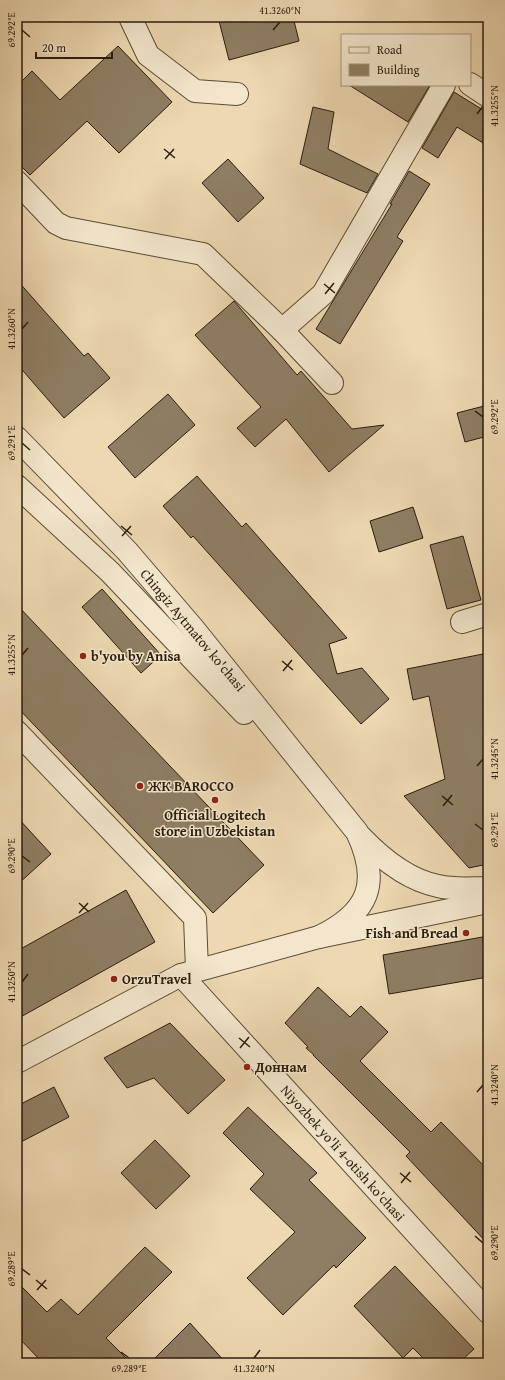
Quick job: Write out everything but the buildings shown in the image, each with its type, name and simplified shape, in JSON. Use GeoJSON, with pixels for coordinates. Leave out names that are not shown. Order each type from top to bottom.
{"type":"FeatureCollection","features":[{"type":"Feature","properties":{"kind":"street"},"geometry":{"type":"LineString","coordinates":[[130,17],[148,55],[195,91],[237,94]]}},
{"type":"Feature","properties":{"kind":"street"},"geometry":{"type":"LineString","coordinates":[[471,85],[488,96]]}},
{"type":"Feature","properties":{"kind":"street"},"geometry":{"type":"LineString","coordinates":[[282,330],[323,294],[443,86]]}},
{"type":"Feature","properties":{"kind":"street"},"geometry":{"type":"LineString","coordinates":[[17,182],[56,223],[66,228],[202,254],[282,330],[332,383]]}},
{"type":"Feature","properties":{"kind":"street","name":"Chingiz Aytmatov ko'chasi"},"geometry":{"type":"LineString","coordinates":[[17,438],[127,551],[193,628],[357,832]]}},
{"type":"Feature","properties":{"kind":"street","name":"Chingiz Aytmatov ko'chasi"},"geometry":{"type":"LineString","coordinates":[[17,486],[110,572],[384,859],[416,879],[440,887],[488,888]]}},
{"type":"Feature","properties":{"kind":"street"},"geometry":{"type":"LineString","coordinates":[[462,622],[488,614]]}},
{"type":"Feature","properties":{"kind":"street"},"geometry":{"type":"LineString","coordinates":[[17,732],[195,918],[189,973]]}},
{"type":"Feature","properties":{"kind":"street"},"geometry":{"type":"LineString","coordinates":[[319,937],[335,929],[349,919],[359,908],[365,897],[369,882],[369,867],[366,852],[357,832]]}},
{"type":"Feature","properties":{"kind":"street"},"geometry":{"type":"LineString","coordinates":[[17,1062],[189,973],[319,937],[488,902]]}},
{"type":"Feature","properties":{"kind":"street","name":"Niyozbek yo'li 4-otish ko'chasi"},"geometry":{"type":"LineString","coordinates":[[189,973],[488,1312]]}},
{"type":"Feature","properties":{"kind":"place","name":"b'you by Anisa"},"geometry":{"type":"Point","coordinates":[83,656]}},
{"type":"Feature","properties":{"kind":"place","name":"ЖК BAROCCO"},"geometry":{"type":"Point","coordinates":[140,786]}},
{"type":"Feature","properties":{"kind":"place","name":"Official Logitech store in Uzbekistan"},"geometry":{"type":"Point","coordinates":[215,800]}},
{"type":"Feature","properties":{"kind":"place","name":"Fish and Bread"},"geometry":{"type":"Point","coordinates":[466,933]}},
{"type":"Feature","properties":{"kind":"place","name":"OrzuTravel"},"geometry":{"type":"Point","coordinates":[114,979]}},
{"type":"Feature","properties":{"kind":"place","name":"Доннам"},"geometry":{"type":"Point","coordinates":[247,1067]}}]}
